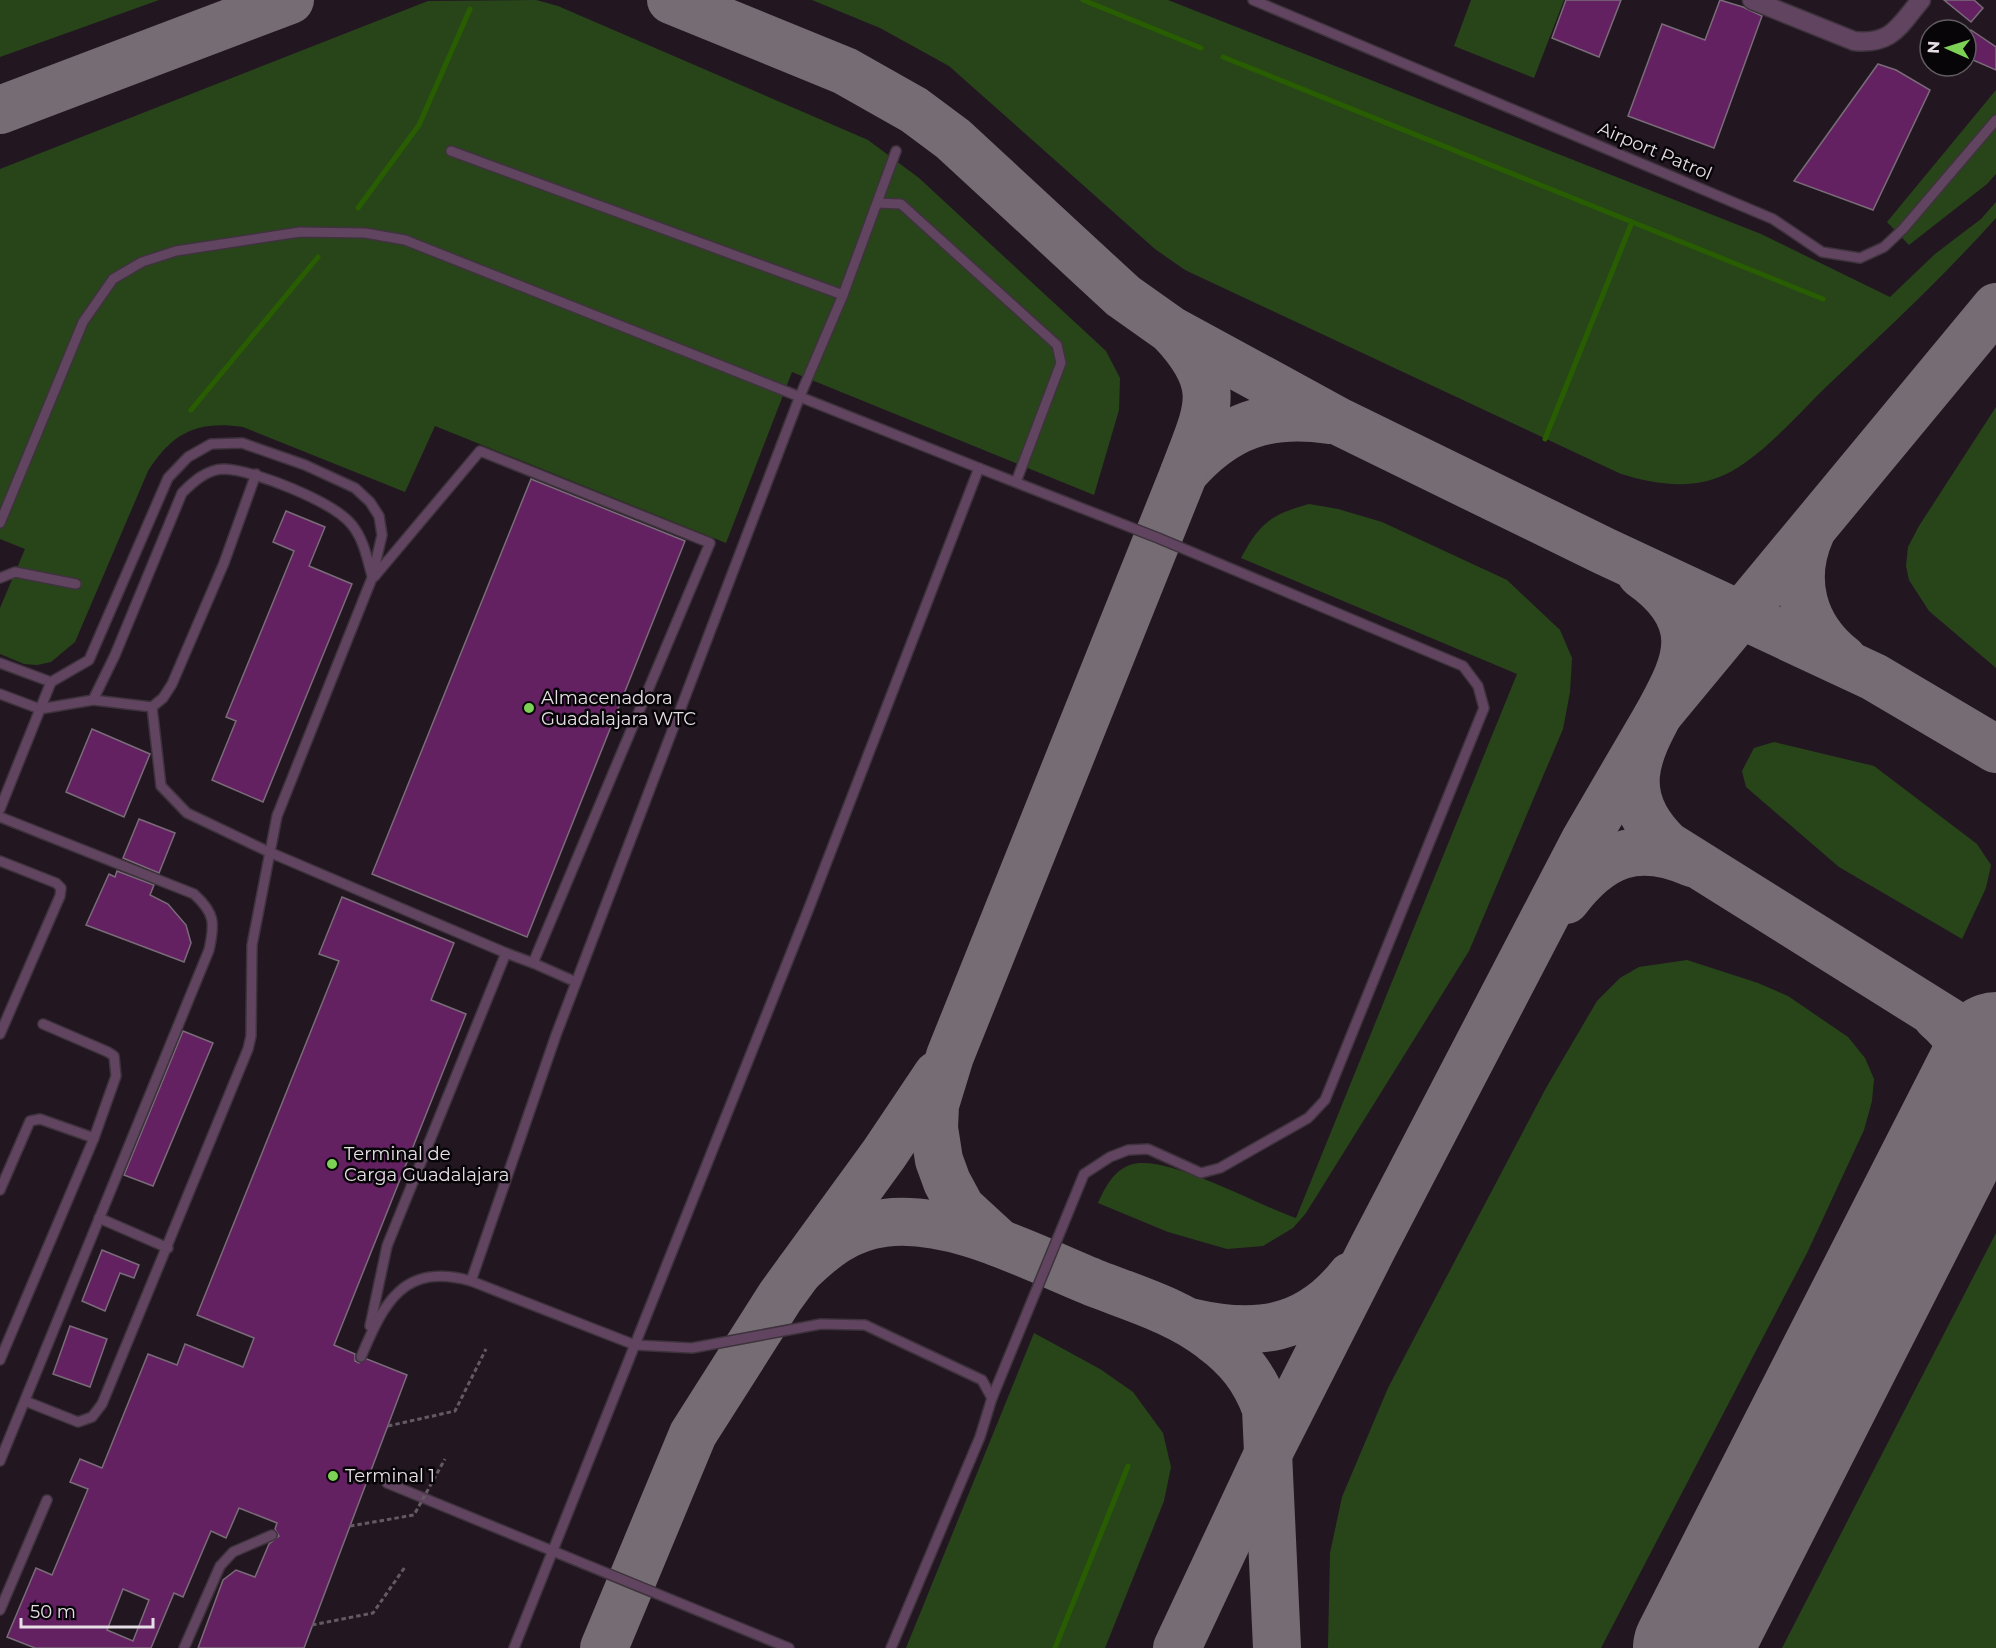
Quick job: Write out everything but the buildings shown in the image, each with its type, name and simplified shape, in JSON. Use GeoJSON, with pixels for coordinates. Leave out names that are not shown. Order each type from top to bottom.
{"type":"FeatureCollection","features":[{"type":"Feature","properties":{"kind":"street"},"geometry":{"type":"LineString","coordinates":[[1752,0],[1854,41],[1872,43],[1890,36],[1921,0]]}},
{"type":"Feature","properties":{"kind":"lane","name":"Airport Patrol"},"geometry":{"type":"LineString","coordinates":[[1253,0],[1773,219],[1822,252],[1860,258],[1884,247],[1903,229],[1996,120]]}},
{"type":"Feature","properties":{"kind":"lane"},"geometry":{"type":"LineString","coordinates":[[451,151],[843,295]]}},
{"type":"Feature","properties":{"kind":"lane"},"geometry":{"type":"LineString","coordinates":[[471,1281],[576,982],[800,396],[843,295],[897,151]]}},
{"type":"Feature","properties":{"kind":"lane"},"geometry":{"type":"LineString","coordinates":[[877,203],[901,204],[1057,345],[1061,363],[1016,482]]}},
{"type":"Feature","properties":{"kind":"lane"},"geometry":{"type":"LineString","coordinates":[[0,523],[83,322],[114,279],[142,262],[176,251],[300,232],[365,233],[405,240],[1016,482],[1463,666],[1478,686],[1484,708],[1325,1100],[1308,1118],[1220,1168],[1201,1173],[1148,1149],[1128,1150],[1110,1157],[1084,1174],[992,1398],[980,1437],[891,1648]]}},
{"type":"Feature","properties":{"kind":"lane"},"geometry":{"type":"LineString","coordinates":[[0,809],[51,682],[89,660],[168,478],[188,457],[211,444],[242,443],[305,465],[355,488],[370,502],[379,516],[382,535],[372,578],[277,816],[250,965],[251,1036],[248,1049],[102,1404],[92,1417],[78,1422],[25,1401]]}},
{"type":"Feature","properties":{"kind":"lane"},"geometry":{"type":"LineString","coordinates":[[372,578],[480,451],[710,543],[533,963]]}},
{"type":"Feature","properties":{"kind":"lane"},"geometry":{"type":"LineString","coordinates":[[514,1648],[980,468]]}},
{"type":"Feature","properties":{"kind":"lane"},"geometry":{"type":"LineString","coordinates":[[93,700],[115,655],[182,493],[199,477],[222,469],[256,474],[338,512],[352,524],[364,544],[372,578]]}},
{"type":"Feature","properties":{"kind":"lane"},"geometry":{"type":"LineString","coordinates":[[0,694],[40,709],[93,700],[152,707],[163,698],[172,684],[224,563],[256,474]]}},
{"type":"Feature","properties":{"kind":"lane"},"geometry":{"type":"LineString","coordinates":[[0,578],[15,572],[76,584]]}},
{"type":"Feature","properties":{"kind":"lane"},"geometry":{"type":"LineString","coordinates":[[0,663],[51,682]]}},
{"type":"Feature","properties":{"kind":"lane"},"geometry":{"type":"LineString","coordinates":[[152,707],[161,786],[171,800],[187,813],[269,852],[576,982]]}},
{"type":"Feature","properties":{"kind":"lane"},"geometry":{"type":"LineString","coordinates":[[0,817],[194,894],[208,907],[212,924],[209,950],[0,1461]]}},
{"type":"Feature","properties":{"kind":"lane"},"geometry":{"type":"LineString","coordinates":[[0,861],[56,883],[61,888],[60,896],[0,1034]]}},
{"type":"Feature","properties":{"kind":"lane"},"geometry":{"type":"LineString","coordinates":[[506,952],[387,1246],[361,1357],[377,1319],[398,1292],[411,1281],[439,1275],[471,1281],[635,1345],[692,1348],[821,1323],[865,1325],[982,1380],[992,1398]]}},
{"type":"Feature","properties":{"kind":"lane"},"geometry":{"type":"LineString","coordinates":[[0,1360],[94,1138],[116,1076],[114,1056],[43,1024]]}},
{"type":"Feature","properties":{"kind":"lane"},"geometry":{"type":"LineString","coordinates":[[0,1190],[30,1121],[40,1119],[94,1138]]}},
{"type":"Feature","properties":{"kind":"lane"},"geometry":{"type":"LineString","coordinates":[[99,1218],[168,1248]]}},
{"type":"Feature","properties":{"kind":"lane"},"geometry":{"type":"LineString","coordinates":[[387,1483],[551,1553],[789,1648]]}},
{"type":"Feature","properties":{"kind":"lane"},"geometry":{"type":"LineString","coordinates":[[0,1610],[48,1500]]}},
{"type":"Feature","properties":{"kind":"lane"},"geometry":{"type":"LineString","coordinates":[[184,1648],[220,1566],[233,1552],[272,1535]]}},
{"type":"Feature","properties":{"kind":"path"},"geometry":{"type":"LineString","coordinates":[[388,1426],[455,1411],[486,1349]]}},
{"type":"Feature","properties":{"kind":"path"},"geometry":{"type":"LineString","coordinates":[[350,1526],[414,1515],[445,1459]]}},
{"type":"Feature","properties":{"kind":"path"},"geometry":{"type":"LineString","coordinates":[[312,1625],[373,1613],[405,1567]]}},
{"type":"Feature","properties":{"kind":"green space"},"geometry":{"type":"Polygon","coordinates":[[[0,0],[159,0],[0,57],[0,0]]]}},
{"type":"Feature","properties":{"kind":"green space"},"geometry":{"type":"Polygon","coordinates":[[[536,0],[558,6],[868,140],[919,178],[1106,351],[1120,378],[1119,410],[1094,495],[792,372],[726,543],[435,426],[405,492],[243,427],[212,426],[187,432],[176,439],[166,447],[148,471],[75,642],[51,662],[37,665],[24,664],[0,654],[0,608],[25,549],[0,539],[0,169],[428,1],[536,0]]]}},
{"type":"Feature","properties":{"kind":"green space"},"geometry":{"type":"Polygon","coordinates":[[[812,0],[1168,0],[1761,234],[1890,297],[1935,254],[1981,219],[1996,202],[1996,218],[1913,304],[1758,453],[1732,471],[1705,481],[1677,484],[1649,481],[1621,474],[1185,270],[1155,249],[949,66],[880,28],[812,0]]]}},
{"type":"Feature","properties":{"kind":"green space"},"geometry":{"type":"Polygon","coordinates":[[[1471,0],[1564,0],[1534,78],[1454,46],[1471,0]]]}},
{"type":"Feature","properties":{"kind":"green space"},"geometry":{"type":"Polygon","coordinates":[[[1996,90],[1996,174],[1987,184],[1909,245],[1887,222],[1996,90]]]}},
{"type":"Feature","properties":{"kind":"green space"},"geometry":{"type":"Polygon","coordinates":[[[1996,407],[1996,668],[1929,611],[1909,580],[1906,566],[1908,547],[1919,526],[1996,407]]]}},
{"type":"Feature","properties":{"kind":"green space"},"geometry":{"type":"Polygon","coordinates":[[[1309,504],[1338,509],[1382,522],[1507,580],[1560,630],[1572,658],[1570,692],[1563,729],[1469,951],[1306,1213],[1293,1228],[1263,1246],[1227,1249],[1168,1232],[1098,1203],[1107,1186],[1119,1171],[1130,1165],[1145,1163],[1188,1173],[1296,1218],[1517,674],[1241,558],[1254,536],[1268,522],[1285,512],[1309,504]]]}},
{"type":"Feature","properties":{"kind":"green space"},"geometry":{"type":"Polygon","coordinates":[[[1774,742],[1874,766],[1977,844],[1991,865],[1986,888],[1962,939],[1839,867],[1746,787],[1742,771],[1754,748],[1774,742]]]}},
{"type":"Feature","properties":{"kind":"green space"},"geometry":{"type":"Polygon","coordinates":[[[1687,960],[1758,983],[1788,996],[1848,1037],[1865,1058],[1874,1079],[1872,1101],[1864,1130],[1807,1253],[1601,1648],[1328,1648],[1330,1553],[1342,1497],[1388,1388],[1546,1088],[1597,1001],[1620,978],[1639,967],[1687,960]]]}},
{"type":"Feature","properties":{"kind":"green space"},"geometry":{"type":"Polygon","coordinates":[[[1996,1233],[1996,1648],[1782,1648],[1996,1233]]]}},
{"type":"Feature","properties":{"kind":"green space"},"geometry":{"type":"Polygon","coordinates":[[[1034,1333],[1100,1369],[1133,1392],[1163,1433],[1171,1467],[1164,1501],[1105,1648],[906,1648],[1034,1333]]]}},
{"type":"Feature","properties":{"kind":"waterway"},"geometry":{"type":"LineString","coordinates":[[1083,0],[1201,48]]}},
{"type":"Feature","properties":{"kind":"waterway"},"geometry":{"type":"LineString","coordinates":[[358,208],[419,125],[470,9]]}},
{"type":"Feature","properties":{"kind":"waterway"},"geometry":{"type":"LineString","coordinates":[[1223,57],[1823,299]]}},
{"type":"Feature","properties":{"kind":"waterway"},"geometry":{"type":"LineString","coordinates":[[1545,439],[1632,222]]}},
{"type":"Feature","properties":{"kind":"waterway"},"geometry":{"type":"LineString","coordinates":[[191,410],[318,257]]}},
{"type":"Feature","properties":{"kind":"waterway"},"geometry":{"type":"LineString","coordinates":[[1055,1648],[1128,1466]]}},
{"type":"Feature","properties":{"kind":"taxiway"},"geometry":{"type":"LineString","coordinates":[[0,110],[290,0]]}},
{"type":"Feature","properties":{"kind":"taxiway"},"geometry":{"type":"LineString","coordinates":[[671,0],[845,71],[914,110],[953,139],[1123,296],[1171,330],[1338,421],[1604,551],[1874,677],[1996,749]]}},
{"type":"Feature","properties":{"kind":"taxiway"},"geometry":{"type":"LineString","coordinates":[[1177,1648],[1268,1454],[1373,1247],[1585,840],[1658,715],[1996,307]]}},
{"type":"Feature","properties":{"kind":"taxiway"},"geometry":{"type":"LineString","coordinates":[[1173,332],[1200,368],[1207,399],[1200,432],[1184,473],[1216,443],[1250,425],[1287,418],[1330,420]]}},
{"type":"Feature","properties":{"kind":"taxiway"},"geometry":{"type":"LineString","coordinates":[[999,1243],[961,1208],[947,1182],[939,1160],[934,1128],[935,1105],[950,1056],[1184,473]]}},
{"type":"Feature","properties":{"kind":"taxiway"},"geometry":{"type":"LineString","coordinates":[[1811,532],[1801,567],[1804,601],[1809,617],[1818,632],[1843,659]]}},
{"type":"Feature","properties":{"kind":"taxiway"},"geometry":{"type":"LineString","coordinates":[[1641,574],[1675,608],[1685,641],[1679,673],[1646,739],[1636,773],[1641,808],[1667,845],[1996,1051]]}},
{"type":"Feature","properties":{"kind":"taxiway"},"geometry":{"type":"LineString","coordinates":[[1566,900],[1593,871],[1622,855],[1654,852],[1692,863]]}},
{"type":"Feature","properties":{"kind":"taxiway"},"geometry":{"type":"LineString","coordinates":[[1937,1017],[1952,1033],[1962,1049],[1966,1066],[1962,1101],[1942,1156]]}},
{"type":"Feature","properties":{"kind":"taxiway"},"geometry":{"type":"LineString","coordinates":[[604,1648],[693,1434],[780,1297],[884,1154],[937,1075]]}},
{"type":"Feature","properties":{"kind":"taxiway"},"geometry":{"type":"LineString","coordinates":[[799,1271],[837,1240],[871,1225],[910,1222],[938,1225],[1020,1251],[1157,1307],[1186,1321],[1221,1345],[1245,1369],[1266,1409],[1277,1648]]}},
{"type":"Feature","properties":{"kind":"taxiway"},"geometry":{"type":"LineString","coordinates":[[1190,1322],[1236,1329],[1278,1326],[1316,1309],[1334,1295],[1351,1276]]}},
{"type":"Feature","properties":{"kind":"runway"},"geometry":{"type":"LineString","coordinates":[[1692,1648],[1996,1051]]}},
{"type":"Feature","properties":{"kind":"place","name":"Almacenadora Guadalajara WTC"},"geometry":{"type":"Point","coordinates":[529,708]}},
{"type":"Feature","properties":{"kind":"place","name":"Terminal de Carga Guadalajara"},"geometry":{"type":"Point","coordinates":[332,1164]}},
{"type":"Feature","properties":{"kind":"place","name":"Terminal 1"},"geometry":{"type":"Point","coordinates":[333,1476]}}]}
